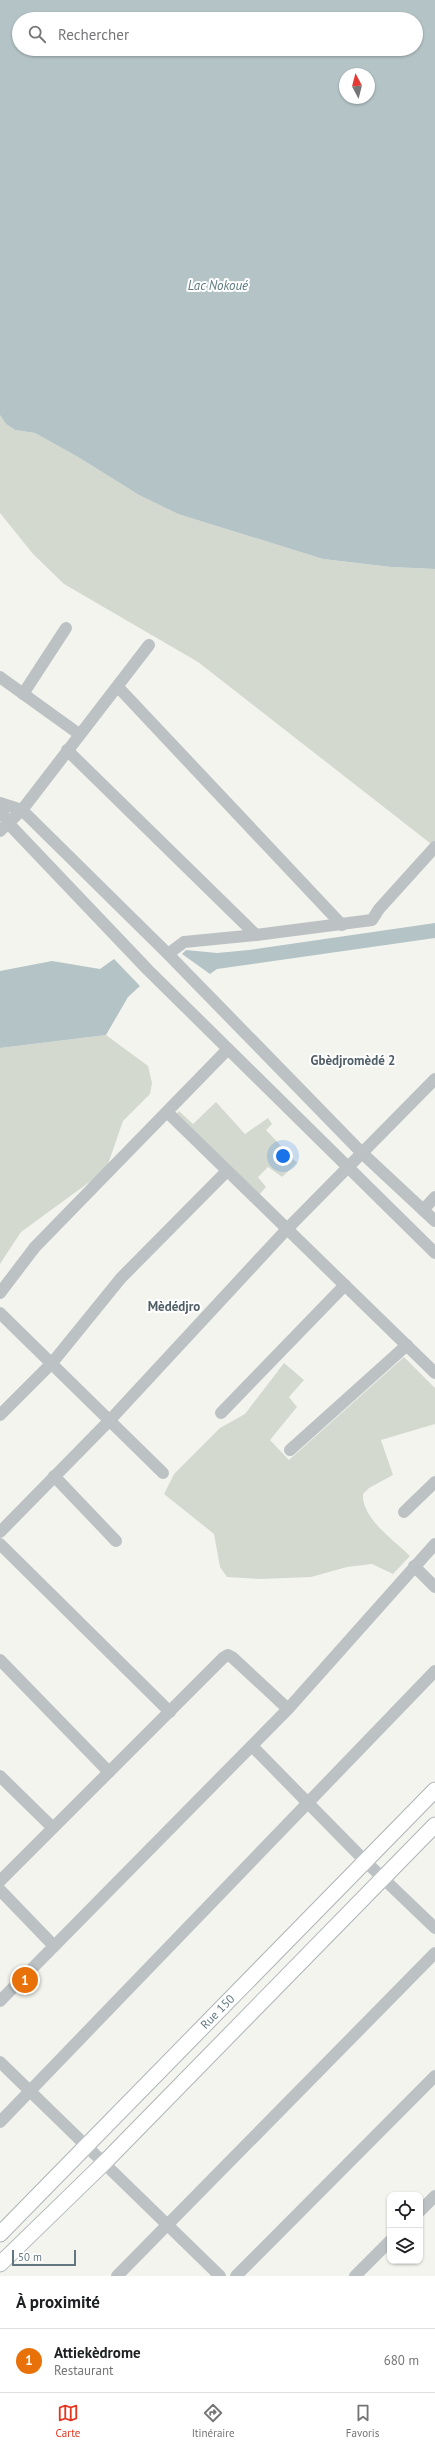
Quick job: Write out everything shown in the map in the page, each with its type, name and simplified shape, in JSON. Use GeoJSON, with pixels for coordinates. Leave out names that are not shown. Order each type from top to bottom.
{"type":"FeatureCollection","features":[{"type":"Feature","properties":{"kind":"main road","name":"Rue 150"},"geometry":{"type":"LineString","coordinates":[[0,2234],[435,1790]]}},
{"type":"Feature","properties":{"kind":"main road"},"geometry":{"type":"LineString","coordinates":[[0,2264],[105,2162],[385,1878],[435,1825]]}},
{"type":"Feature","properties":{"kind":"street"},"geometry":{"type":"LineString","coordinates":[[23,694],[66,628]]}},
{"type":"Feature","properties":{"kind":"street"},"geometry":{"type":"LineString","coordinates":[[4,827],[22,810],[149,645]]}},
{"type":"Feature","properties":{"kind":"street"},"geometry":{"type":"LineString","coordinates":[[0,677],[79,734]]}},
{"type":"Feature","properties":{"kind":"street"},"geometry":{"type":"LineString","coordinates":[[118,687],[342,925]]}},
{"type":"Feature","properties":{"kind":"street"},"geometry":{"type":"LineString","coordinates":[[67,750],[256,935]]}},
{"type":"Feature","properties":{"kind":"street"},"geometry":{"type":"LineString","coordinates":[[0,803],[22,810],[168,954],[362,1153],[435,1221]]}},
{"type":"Feature","properties":{"kind":"street"},"geometry":{"type":"LineString","coordinates":[[0,808],[4,827],[347,1168],[435,1253]]}},
{"type":"Feature","properties":{"kind":"street"},"geometry":{"type":"LineString","coordinates":[[168,954],[184,942],[342,925],[372,920],[379,909],[435,847]]}},
{"type":"Feature","properties":{"kind":"street"},"geometry":{"type":"LineString","coordinates":[[0,1293],[35,1247],[228,1049]]}},
{"type":"Feature","properties":{"kind":"street"},"geometry":{"type":"LineString","coordinates":[[0,1532],[110,1420],[287,1229],[435,1079]]}},
{"type":"Feature","properties":{"kind":"street"},"geometry":{"type":"LineString","coordinates":[[166,1112],[435,1373]]}},
{"type":"Feature","properties":{"kind":"street"},"geometry":{"type":"LineString","coordinates":[[0,1415],[52,1363],[121,1278],[227,1171]]}},
{"type":"Feature","properties":{"kind":"street"},"geometry":{"type":"LineString","coordinates":[[423,1210],[435,1197]]}},
{"type":"Feature","properties":{"kind":"street"},"geometry":{"type":"LineString","coordinates":[[221,1413],[345,1286]]}},
{"type":"Feature","properties":{"kind":"street"},"geometry":{"type":"LineString","coordinates":[[0,1313],[163,1473]]}},
{"type":"Feature","properties":{"kind":"street"},"geometry":{"type":"LineString","coordinates":[[290,1450],[407,1345]]}},
{"type":"Feature","properties":{"kind":"street"},"geometry":{"type":"LineString","coordinates":[[54,1476],[116,1541]]}},
{"type":"Feature","properties":{"kind":"street"},"geometry":{"type":"LineString","coordinates":[[404,1512],[435,1482]]}},
{"type":"Feature","properties":{"kind":"street"},"geometry":{"type":"LineString","coordinates":[[0,1544],[170,1712]]}},
{"type":"Feature","properties":{"kind":"street"},"geometry":{"type":"LineString","coordinates":[[0,2001],[288,1709],[337,1656],[414,1566],[435,1544]]}},
{"type":"Feature","properties":{"kind":"street"},"geometry":{"type":"LineString","coordinates":[[414,1566],[435,1587]]}},
{"type":"Feature","properties":{"kind":"street"},"geometry":{"type":"LineString","coordinates":[[0,1880],[223,1658],[228,1655],[288,1709]]}},
{"type":"Feature","properties":{"kind":"street"},"geometry":{"type":"LineString","coordinates":[[0,1660],[110,1772]]}},
{"type":"Feature","properties":{"kind":"street"},"geometry":{"type":"LineString","coordinates":[[0,2122],[435,1671]]}},
{"type":"Feature","properties":{"kind":"street"},"geometry":{"type":"LineString","coordinates":[[252,1746],[308,1801],[365,1861],[385,1878],[435,1928]]}},
{"type":"Feature","properties":{"kind":"street"},"geometry":{"type":"LineString","coordinates":[[0,1776],[52,1828]]}},
{"type":"Feature","properties":{"kind":"street"},"geometry":{"type":"LineString","coordinates":[[0,1890],[54,1946]]}},
{"type":"Feature","properties":{"kind":"street"},"geometry":{"type":"LineString","coordinates":[[117,2276],[435,1953]]}},
{"type":"Feature","properties":{"kind":"street"},"geometry":{"type":"LineString","coordinates":[[0,2062],[105,2162],[220,2276]]}},
{"type":"Feature","properties":{"kind":"street"},"geometry":{"type":"LineString","coordinates":[[236,2276],[435,2076]]}},
{"type":"Feature","properties":{"kind":"street"},"geometry":{"type":"LineString","coordinates":[[423,2208],[435,2196]]}},
{"type":"Feature","properties":{"kind":"street"},"geometry":{"type":"LineString","coordinates":[[355,2276],[387,2244]]}},
{"type":"Feature","properties":{"kind":"shaded area"},"geometry":{"type":"Polygon","coordinates":[[[0,415],[6,424],[15,430],[35,433],[78,457],[139,495],[178,514],[323,559],[391,567],[435,569],[435,847],[198,662],[64,584],[33,554],[0,513],[0,415]]]}},
{"type":"Feature","properties":{"kind":"shaded area"},"geometry":{"type":"Polygon","coordinates":[[[106,1035],[148,1066],[152,1083],[150,1094],[123,1121],[106,1170],[21,1232],[0,1264],[0,1048],[106,1035]]]}},
{"type":"Feature","properties":{"kind":"shaded area"},"geometry":{"type":"Polygon","coordinates":[[[216,1102],[245,1134],[268,1118],[272,1124],[266,1130],[297,1163],[282,1177],[268,1167],[258,1177],[266,1187],[258,1196],[175,1115],[179,1111],[193,1124],[216,1102]]]}},
{"type":"Feature","properties":{"kind":"shaded area"},"geometry":{"type":"Polygon","coordinates":[[[404,1357],[435,1388],[435,1424],[381,1440],[393,1475],[369,1488],[363,1494],[364,1503],[373,1520],[410,1556],[393,1574],[372,1564],[347,1567],[311,1577],[260,1579],[227,1577],[220,1567],[214,1534],[164,1494],[174,1474],[220,1428],[245,1414],[284,1363],[304,1380],[289,1397],[297,1407],[270,1440],[289,1460],[404,1357]]]}},
{"type":"Feature","properties":{"kind":"water","name":"Lac Nokoué"},"geometry":{"type":"Polygon","coordinates":[[[0,0],[435,0],[435,569],[391,567],[323,559],[178,514],[139,495],[78,457],[35,433],[15,430],[6,424],[0,415],[0,0]]]}},
{"type":"Feature","properties":{"kind":"water"},"geometry":{"type":"Polygon","coordinates":[[[435,923],[435,938],[217,969],[210,974],[182,954],[186,950],[217,953],[249,950],[435,923]]]}},
{"type":"Feature","properties":{"kind":"water"},"geometry":{"type":"Polygon","coordinates":[[[114,959],[140,986],[128,997],[106,1035],[0,1048],[0,971],[52,961],[100,969],[114,959]]]}},
{"type":"Feature","properties":{"kind":"place","name":"Attiekèdrome"},"geometry":{"type":"Point","coordinates":[25,1980]}},
{"type":"Feature","properties":{"kind":"district","name":"Gbèdjromèdé 2"},"geometry":{"type":"Point","coordinates":[353,1060]}},
{"type":"Feature","properties":{"kind":"district","name":"Mèdédjro"},"geometry":{"type":"Point","coordinates":[174,1306]}}]}
